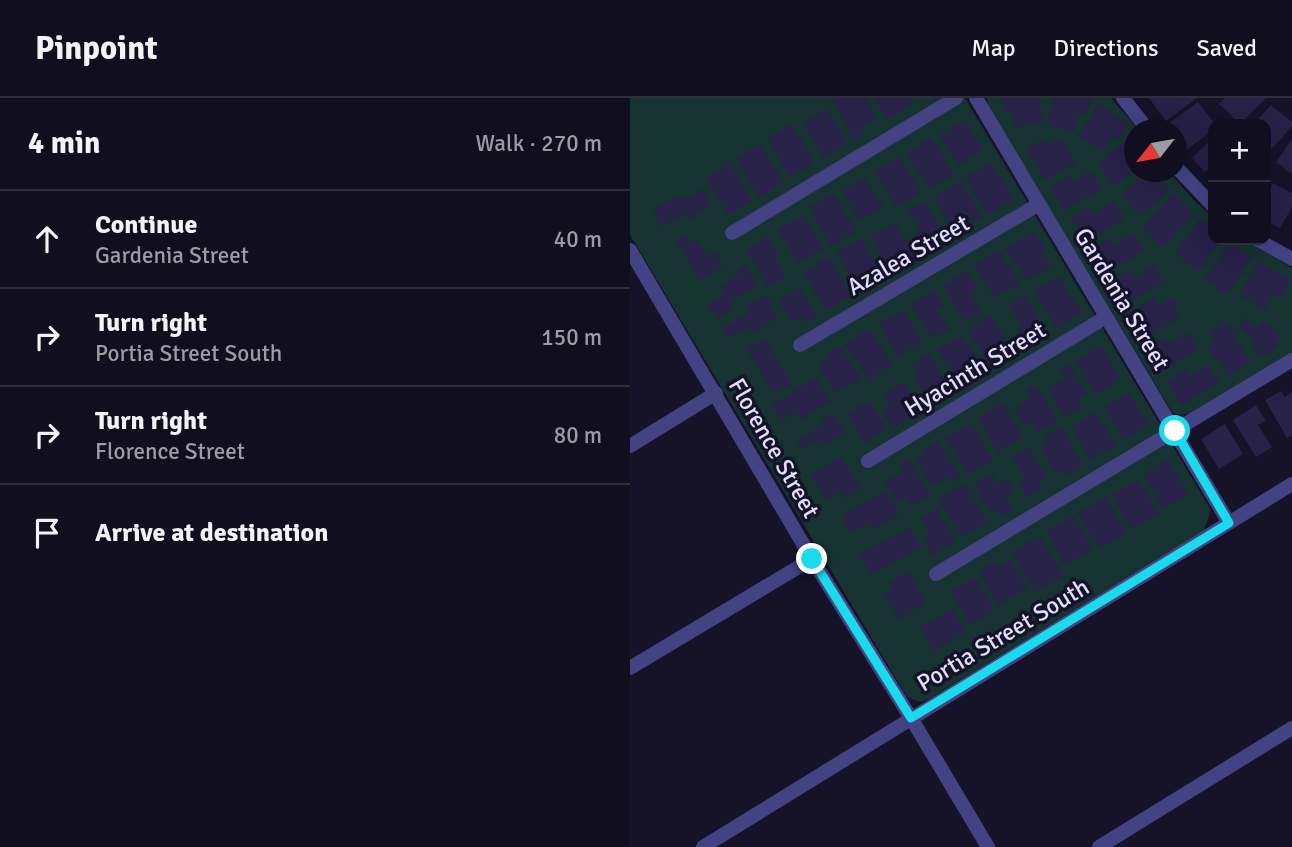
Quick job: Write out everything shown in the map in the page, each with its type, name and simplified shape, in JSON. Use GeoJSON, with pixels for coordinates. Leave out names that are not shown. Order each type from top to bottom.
{"type":"FeatureCollection","features":[{"type":"Feature","properties":{"kind":"street"},"geometry":{"type":"LineString","coordinates":[[732,233],[956,98]]}},
{"type":"Feature","properties":{"kind":"street","name":"Gardenia Street"},"geometry":{"type":"LineString","coordinates":[[976,98],[1229,523]]}},
{"type":"Feature","properties":{"kind":"street"},"geometry":{"type":"LineString","coordinates":[[1123,98],[1139,119]]}},
{"type":"Feature","properties":{"kind":"street"},"geometry":{"type":"LineString","coordinates":[[1187,179],[1208,201]]}},
{"type":"Feature","properties":{"kind":"street","name":"Azalea Street"},"geometry":{"type":"LineString","coordinates":[[800,345],[1039,204]]}},
{"type":"Feature","properties":{"kind":"street"},"geometry":{"type":"LineString","coordinates":[[1267,245],[1292,259]]}},
{"type":"Feature","properties":{"kind":"street","name":"Florence Street"},"geometry":{"type":"LineString","coordinates":[[630,250],[812,559],[988,847]]}},
{"type":"Feature","properties":{"kind":"street","name":"Hyacinth Street"},"geometry":{"type":"LineString","coordinates":[[868,461],[1106,317]]}},
{"type":"Feature","properties":{"kind":"street"},"geometry":{"type":"LineString","coordinates":[[936,574],[1292,360]]}},
{"type":"Feature","properties":{"kind":"street"},"geometry":{"type":"LineString","coordinates":[[630,446],[716,393]]}},
{"type":"Feature","properties":{"kind":"street","name":"Portia Street South"},"geometry":{"type":"LineString","coordinates":[[703,847],[1292,484]]}},
{"type":"Feature","properties":{"kind":"street"},"geometry":{"type":"LineString","coordinates":[[630,668],[812,559]]}},
{"type":"Feature","properties":{"kind":"street"},"geometry":{"type":"LineString","coordinates":[[1099,847],[1292,728]]}},
{"type":"Feature","properties":{"kind":"green space"},"geometry":{"type":"Polygon","coordinates":[[[630,98],[965,98],[1211,510],[1204,530],[929,699],[920,702],[907,697],[630,235],[630,98]]]}},
{"type":"Feature","properties":{"kind":"green space"},"geometry":{"type":"Polygon","coordinates":[[[987,98],[1111,98],[1129,119],[1124,119],[1124,182],[1178,182],[1208,213],[1208,245],[1253,245],[1292,268],[1292,353],[1194,413],[1180,415],[1172,412],[989,109],[987,98]]]}},
{"type":"Feature","properties":{"kind":"building"},"geometry":{"type":"Polygon","coordinates":[[[837,98],[865,98],[877,118],[860,128],[864,135],[854,140],[832,101],[837,98]]]}},
{"type":"Feature","properties":{"kind":"building"},"geometry":{"type":"Polygon","coordinates":[[[875,98],[908,98],[912,104],[888,119],[875,98]]]}},
{"type":"Feature","properties":{"kind":"building"},"geometry":{"type":"Polygon","coordinates":[[[1002,98],[1039,98],[1043,123],[1015,128],[1012,112],[1004,113],[1002,98]]]}},
{"type":"Feature","properties":{"kind":"building"},"geometry":{"type":"Polygon","coordinates":[[[1053,98],[1091,98],[1087,114],[1079,112],[1075,132],[1047,125],[1053,98]]]}},
{"type":"Feature","properties":{"kind":"building"},"geometry":{"type":"Polygon","coordinates":[[[1149,98],[1197,98],[1169,119],[1165,119],[1149,98]]]}},
{"type":"Feature","properties":{"kind":"building"},"geometry":{"type":"Polygon","coordinates":[[[1225,98],[1266,98],[1245,119],[1235,119],[1219,104],[1225,98]]]}},
{"type":"Feature","properties":{"kind":"building"},"geometry":{"type":"Polygon","coordinates":[[[1198,102],[1211,119],[1208,119],[1208,134],[1187,150],[1187,119],[1175,119],[1198,102]]]}},
{"type":"Feature","properties":{"kind":"building"},"geometry":{"type":"Polygon","coordinates":[[[1099,103],[1124,120],[1124,131],[1117,140],[1111,136],[1101,150],[1079,136],[1099,103]]]}},
{"type":"Feature","properties":{"kind":"building"},"geometry":{"type":"Polygon","coordinates":[[[1271,105],[1292,122],[1292,126],[1271,150],[1271,119],[1258,119],[1271,105]]]}},
{"type":"Feature","properties":{"kind":"building"},"geometry":{"type":"Polygon","coordinates":[[[827,109],[847,143],[823,157],[803,123],[827,109]]]}},
{"type":"Feature","properties":{"kind":"building"},"geometry":{"type":"Polygon","coordinates":[[[964,120],[983,150],[958,165],[940,135],[964,120]]]}},
{"type":"Feature","properties":{"kind":"building"},"geometry":{"type":"Polygon","coordinates":[[[792,124],[815,163],[790,177],[768,138],[792,124]]]}},
{"type":"Feature","properties":{"kind":"building"},"geometry":{"type":"Polygon","coordinates":[[[931,138],[954,174],[930,189],[907,153],[931,138]]]}},
{"type":"Feature","properties":{"kind":"building"},"geometry":{"type":"Polygon","coordinates":[[[1043,139],[1047,146],[1060,139],[1075,163],[1045,180],[1027,149],[1043,139]]]}},
{"type":"Feature","properties":{"kind":"building"},"geometry":{"type":"Polygon","coordinates":[[[1292,139],[1292,174],[1276,162],[1292,139]]]}},
{"type":"Feature","properties":{"kind":"building"},"geometry":{"type":"Polygon","coordinates":[[[1124,143],[1124,178],[1115,185],[1098,163],[1124,143]]]}},
{"type":"Feature","properties":{"kind":"building"},"geometry":{"type":"Polygon","coordinates":[[[1208,143],[1208,169],[1205,172],[1192,158],[1208,143]]]}},
{"type":"Feature","properties":{"kind":"building"},"geometry":{"type":"Polygon","coordinates":[[[760,144],[784,182],[759,197],[736,159],[760,144]]]}},
{"type":"Feature","properties":{"kind":"building"},"geometry":{"type":"Polygon","coordinates":[[[899,157],[921,193],[897,207],[876,172],[899,157]]]}},
{"type":"Feature","properties":{"kind":"building"},"geometry":{"type":"Polygon","coordinates":[[[991,163],[1013,200],[988,215],[966,178],[991,163]]]}},
{"type":"Feature","properties":{"kind":"building"},"geometry":{"type":"Polygon","coordinates":[[[730,164],[752,201],[729,215],[706,179],[730,164]]]}},
{"type":"Feature","properties":{"kind":"building"},"geometry":{"type":"Polygon","coordinates":[[[1091,171],[1101,188],[1064,211],[1050,187],[1071,175],[1075,181],[1091,171]]]}},
{"type":"Feature","properties":{"kind":"building"},"geometry":{"type":"Polygon","coordinates":[[[866,178],[883,207],[859,220],[843,192],[866,178]]]}},
{"type":"Feature","properties":{"kind":"building"},"geometry":{"type":"Polygon","coordinates":[[[961,182],[981,217],[954,233],[934,197],[961,182]]]}},
{"type":"Feature","properties":{"kind":"building"},"geometry":{"type":"Polygon","coordinates":[[[1135,182],[1163,182],[1170,189],[1140,216],[1121,195],[1135,182]]]}},
{"type":"Feature","properties":{"kind":"building"},"geometry":{"type":"Polygon","coordinates":[[[1273,183],[1292,193],[1292,207],[1280,228],[1271,224],[1273,183]]]}},
{"type":"Feature","properties":{"kind":"building"},"geometry":{"type":"Polygon","coordinates":[[[702,189],[711,206],[690,219],[686,213],[662,227],[653,210],[680,195],[683,200],[702,189]]]}},
{"type":"Feature","properties":{"kind":"building"},"geometry":{"type":"Polygon","coordinates":[[[835,194],[856,231],[831,245],[810,208],[835,194]]]}},
{"type":"Feature","properties":{"kind":"building"},"geometry":{"type":"Polygon","coordinates":[[[1174,194],[1195,215],[1162,247],[1142,227],[1174,194]]]}},
{"type":"Feature","properties":{"kind":"building"},"geometry":{"type":"Polygon","coordinates":[[[925,201],[947,238],[925,252],[914,235],[921,231],[908,211],[925,201]]]}},
{"type":"Feature","properties":{"kind":"building"},"geometry":{"type":"Polygon","coordinates":[[[1114,202],[1124,218],[1085,242],[1071,218],[1090,207],[1094,214],[1114,202]]]}},
{"type":"Feature","properties":{"kind":"building"},"geometry":{"type":"Polygon","coordinates":[[[803,215],[823,248],[798,263],[778,230],[803,215]]]}},
{"type":"Feature","properties":{"kind":"building"},"geometry":{"type":"Polygon","coordinates":[[[1200,220],[1208,226],[1208,245],[1218,245],[1198,271],[1175,252],[1200,220]]]}},
{"type":"Feature","properties":{"kind":"building"},"geometry":{"type":"Polygon","coordinates":[[[895,223],[915,257],[891,272],[871,237],[895,223]]]}},
{"type":"Feature","properties":{"kind":"building"},"geometry":{"type":"Polygon","coordinates":[[[1034,231],[1046,250],[1042,253],[1051,267],[1027,281],[1006,248],[1034,231]]]}},
{"type":"Feature","properties":{"kind":"building"},"geometry":{"type":"Polygon","coordinates":[[[1134,233],[1145,250],[1104,274],[1093,257],[1098,254],[1094,248],[1110,238],[1114,245],[1134,233]]]}},
{"type":"Feature","properties":{"kind":"building"},"geometry":{"type":"Polygon","coordinates":[[[685,234],[692,245],[697,241],[707,257],[715,252],[723,266],[700,281],[676,240],[685,234]]]}},
{"type":"Feature","properties":{"kind":"building"},"geometry":{"type":"Polygon","coordinates":[[[769,237],[778,254],[774,257],[785,277],[768,287],[747,249],[769,237]]]}},
{"type":"Feature","properties":{"kind":"building"},"geometry":{"type":"Polygon","coordinates":[[[861,238],[884,277],[860,291],[837,252],[861,238]]]}},
{"type":"Feature","properties":{"kind":"building"},"geometry":{"type":"Polygon","coordinates":[[[1229,245],[1252,258],[1227,294],[1205,279],[1229,245]]]}},
{"type":"Feature","properties":{"kind":"building"},"geometry":{"type":"Polygon","coordinates":[[[999,250],[1019,284],[995,298],[975,265],[999,250]]]}},
{"type":"Feature","properties":{"kind":"building"},"geometry":{"type":"Polygon","coordinates":[[[828,257],[851,296],[826,311],[804,272],[828,257]]]}},
{"type":"Feature","properties":{"kind":"building"},"geometry":{"type":"Polygon","coordinates":[[[1258,262],[1290,280],[1280,298],[1273,294],[1265,309],[1240,295],[1258,262]]]}},
{"type":"Feature","properties":{"kind":"building"},"geometry":{"type":"Polygon","coordinates":[[[746,265],[758,285],[729,303],[733,309],[717,319],[708,304],[726,293],[721,286],[740,274],[738,270],[746,265]]]}},
{"type":"Feature","properties":{"kind":"building"},"geometry":{"type":"Polygon","coordinates":[[[1155,266],[1163,282],[1123,306],[1113,290],[1120,286],[1116,279],[1130,270],[1134,278],[1155,266]]]}},
{"type":"Feature","properties":{"kind":"building"},"geometry":{"type":"Polygon","coordinates":[[[967,271],[978,290],[971,295],[982,312],[966,322],[943,286],[967,271]]]}},
{"type":"Feature","properties":{"kind":"building"},"geometry":{"type":"Polygon","coordinates":[[[1059,276],[1082,313],[1057,328],[1034,291],[1059,276]]]}},
{"type":"Feature","properties":{"kind":"building"},"geometry":{"type":"Polygon","coordinates":[[[800,288],[817,316],[805,323],[801,317],[792,322],[779,301],[800,288]]]}},
{"type":"Feature","properties":{"kind":"building"},"geometry":{"type":"Polygon","coordinates":[[[934,290],[944,306],[937,310],[949,329],[932,338],[911,305],[934,290]]]}},
{"type":"Feature","properties":{"kind":"building"},"geometry":{"type":"Polygon","coordinates":[[[766,295],[778,317],[752,333],[748,327],[729,338],[723,328],[749,313],[745,307],[766,295]]]}},
{"type":"Feature","properties":{"kind":"building"},"geometry":{"type":"Polygon","coordinates":[[[1025,295],[1047,333],[1024,346],[1016,332],[1022,328],[1009,305],[1025,295]]]}},
{"type":"Feature","properties":{"kind":"building"},"geometry":{"type":"Polygon","coordinates":[[[1175,297],[1179,305],[1174,308],[1179,317],[1143,339],[1128,314],[1154,298],[1159,306],[1175,297]]]}},
{"type":"Feature","properties":{"kind":"building"},"geometry":{"type":"Polygon","coordinates":[[[903,310],[921,342],[897,356],[879,324],[903,310]]]}},
{"type":"Feature","properties":{"kind":"building"},"geometry":{"type":"Polygon","coordinates":[[[991,315],[1014,356],[992,370],[968,329],[991,315]]]}},
{"type":"Feature","properties":{"kind":"building"},"geometry":{"type":"Polygon","coordinates":[[[1245,317],[1258,327],[1264,320],[1281,335],[1275,342],[1278,344],[1264,357],[1252,346],[1256,341],[1238,326],[1245,317]]]}},
{"type":"Feature","properties":{"kind":"building"},"geometry":{"type":"Polygon","coordinates":[[[1227,323],[1250,362],[1228,376],[1220,359],[1217,361],[1208,345],[1216,341],[1211,333],[1227,323]]]}},
{"type":"Feature","properties":{"kind":"building"},"geometry":{"type":"Polygon","coordinates":[[[870,329],[892,364],[869,379],[846,344],[870,329]]]}},
{"type":"Feature","properties":{"kind":"building"},"geometry":{"type":"Polygon","coordinates":[[[1189,333],[1198,349],[1161,371],[1148,348],[1166,337],[1170,343],[1189,333]]]}},
{"type":"Feature","properties":{"kind":"building"},"geometry":{"type":"Polygon","coordinates":[[[963,336],[983,371],[959,386],[938,350],[963,336]]]}},
{"type":"Feature","properties":{"kind":"building"},"geometry":{"type":"Polygon","coordinates":[[[764,339],[791,384],[774,394],[747,349],[764,339]]]}},
{"type":"Feature","properties":{"kind":"building"},"geometry":{"type":"Polygon","coordinates":[[[840,346],[861,379],[836,394],[818,365],[832,357],[829,353],[840,346]]]}},
{"type":"Feature","properties":{"kind":"building"},"geometry":{"type":"Polygon","coordinates":[[[1100,346],[1120,379],[1095,394],[1076,361],[1100,346]]]}},
{"type":"Feature","properties":{"kind":"building"},"geometry":{"type":"Polygon","coordinates":[[[929,354],[951,391],[931,404],[912,375],[917,372],[912,365],[929,354]]]}},
{"type":"Feature","properties":{"kind":"building"},"geometry":{"type":"Polygon","coordinates":[[[1069,365],[1087,394],[1077,400],[1081,407],[1065,417],[1048,389],[1066,378],[1061,370],[1069,365]]]}},
{"type":"Feature","properties":{"kind":"building"},"geometry":{"type":"Polygon","coordinates":[[[1209,365],[1219,382],[1182,405],[1167,382],[1185,371],[1189,378],[1209,365]]]}},
{"type":"Feature","properties":{"kind":"building"},"geometry":{"type":"Polygon","coordinates":[[[816,378],[830,401],[800,420],[795,412],[782,420],[772,405],[816,378]]]}},
{"type":"Feature","properties":{"kind":"building"},"geometry":{"type":"Polygon","coordinates":[[[904,382],[921,409],[893,427],[883,412],[890,408],[883,395],[904,382]]]}},
{"type":"Feature","properties":{"kind":"building"},"geometry":{"type":"Polygon","coordinates":[[[1036,385],[1058,421],[1039,432],[1033,422],[1025,426],[1015,410],[1031,398],[1027,390],[1036,385]]]}},
{"type":"Feature","properties":{"kind":"building"},"geometry":{"type":"Polygon","coordinates":[[[1281,391],[1285,397],[1292,392],[1292,435],[1287,438],[1265,400],[1281,391]]]}},
{"type":"Feature","properties":{"kind":"building"},"geometry":{"type":"Polygon","coordinates":[[[1129,393],[1148,425],[1123,440],[1104,407],[1129,393]]]}},
{"type":"Feature","properties":{"kind":"building"},"geometry":{"type":"Polygon","coordinates":[[[870,401],[887,430],[865,443],[848,414],[870,401]]]}},
{"type":"Feature","properties":{"kind":"building"},"geometry":{"type":"Polygon","coordinates":[[[1003,403],[1023,437],[998,452],[978,418],[1003,403]]]}},
{"type":"Feature","properties":{"kind":"building"},"geometry":{"type":"Polygon","coordinates":[[[1256,405],[1266,421],[1258,425],[1272,447],[1256,457],[1233,420],[1256,405]]]}},
{"type":"Feature","properties":{"kind":"building"},"geometry":{"type":"Polygon","coordinates":[[[1096,412],[1116,445],[1091,459],[1072,427],[1096,412]]]}},
{"type":"Feature","properties":{"kind":"building"},"geometry":{"type":"Polygon","coordinates":[[[833,413],[845,432],[824,445],[820,439],[803,450],[797,442],[823,425],[821,421],[833,413]]]}},
{"type":"Feature","properties":{"kind":"building"},"geometry":{"type":"Polygon","coordinates":[[[971,423],[993,460],[968,474],[946,438],[971,423]]]}},
{"type":"Feature","properties":{"kind":"building"},"geometry":{"type":"Polygon","coordinates":[[[1225,424],[1243,454],[1219,469],[1201,439],[1225,424]]]}},
{"type":"Feature","properties":{"kind":"building"},"geometry":{"type":"Polygon","coordinates":[[[1061,428],[1083,465],[1067,475],[1063,469],[1056,473],[1042,449],[1049,444],[1045,437],[1061,428]]]}},
{"type":"Feature","properties":{"kind":"building"},"geometry":{"type":"Polygon","coordinates":[[[938,441],[960,477],[952,482],[949,476],[932,486],[917,460],[924,456],[922,451],[938,441]]]}},
{"type":"Feature","properties":{"kind":"building"},"geometry":{"type":"Polygon","coordinates":[[[1028,447],[1046,477],[1038,482],[1042,489],[1027,497],[1019,484],[1026,479],[1012,457],[1028,447]]]}},
{"type":"Feature","properties":{"kind":"building"},"geometry":{"type":"Polygon","coordinates":[[[840,457],[860,489],[844,499],[840,491],[826,500],[811,475],[840,457]]]}},
{"type":"Feature","properties":{"kind":"building"},"geometry":{"type":"Polygon","coordinates":[[[908,459],[930,494],[911,506],[905,497],[897,502],[885,483],[903,472],[899,465],[908,459]]]}},
{"type":"Feature","properties":{"kind":"building"},"geometry":{"type":"Polygon","coordinates":[[[1168,459],[1188,494],[1163,508],[1144,474],[1168,459]]]}},
{"type":"Feature","properties":{"kind":"building"},"geometry":{"type":"Polygon","coordinates":[[[992,474],[998,484],[1007,479],[1015,492],[1006,497],[1013,508],[1001,515],[997,509],[990,513],[974,484],[992,474]]]}},
{"type":"Feature","properties":{"kind":"building"},"geometry":{"type":"Polygon","coordinates":[[[1139,480],[1159,514],[1132,529],[1112,495],[1139,480]]]}},
{"type":"Feature","properties":{"kind":"building"},"geometry":{"type":"Polygon","coordinates":[[[964,484],[987,522],[962,537],[939,498],[964,484]]]}},
{"type":"Feature","properties":{"kind":"building"},"geometry":{"type":"Polygon","coordinates":[[[885,491],[899,515],[872,530],[868,523],[850,533],[841,516],[885,491]]]}},
{"type":"Feature","properties":{"kind":"building"},"geometry":{"type":"Polygon","coordinates":[[[1106,498],[1127,533],[1100,548],[1079,513],[1106,498]]]}},
{"type":"Feature","properties":{"kind":"building"},"geometry":{"type":"Polygon","coordinates":[[[937,509],[955,541],[932,555],[924,541],[931,536],[921,519],[937,509]]]}},
{"type":"Feature","properties":{"kind":"building"},"geometry":{"type":"Polygon","coordinates":[[[1073,516],[1092,549],[1065,565],[1046,532],[1073,516]]]}},
{"type":"Feature","properties":{"kind":"building"},"geometry":{"type":"Polygon","coordinates":[[[910,528],[920,547],[871,574],[860,555],[910,528]]]}},
{"type":"Feature","properties":{"kind":"building"},"geometry":{"type":"Polygon","coordinates":[[[1039,536],[1063,576],[1036,592],[1012,552],[1039,536]]]}},
{"type":"Feature","properties":{"kind":"building"},"geometry":{"type":"Polygon","coordinates":[[[1011,560],[1027,588],[998,605],[979,572],[995,562],[998,568],[1011,560]]]}},
{"type":"Feature","properties":{"kind":"building"},"geometry":{"type":"Polygon","coordinates":[[[908,572],[926,603],[899,619],[885,595],[894,590],[890,583],[908,572]]]}},
{"type":"Feature","properties":{"kind":"building"},"geometry":{"type":"Polygon","coordinates":[[[975,578],[994,610],[970,624],[951,592],[975,578]]]}},
{"type":"Feature","properties":{"kind":"building"},"geometry":{"type":"Polygon","coordinates":[[[952,609],[966,632],[934,651],[920,628],[952,609]]]}},
{"type":"Feature","properties":{"kind":"route"},"geometry":{"type":"LineString","coordinates":[[812,559],[911,718],[1229,523],[1175,431]]}}]}
